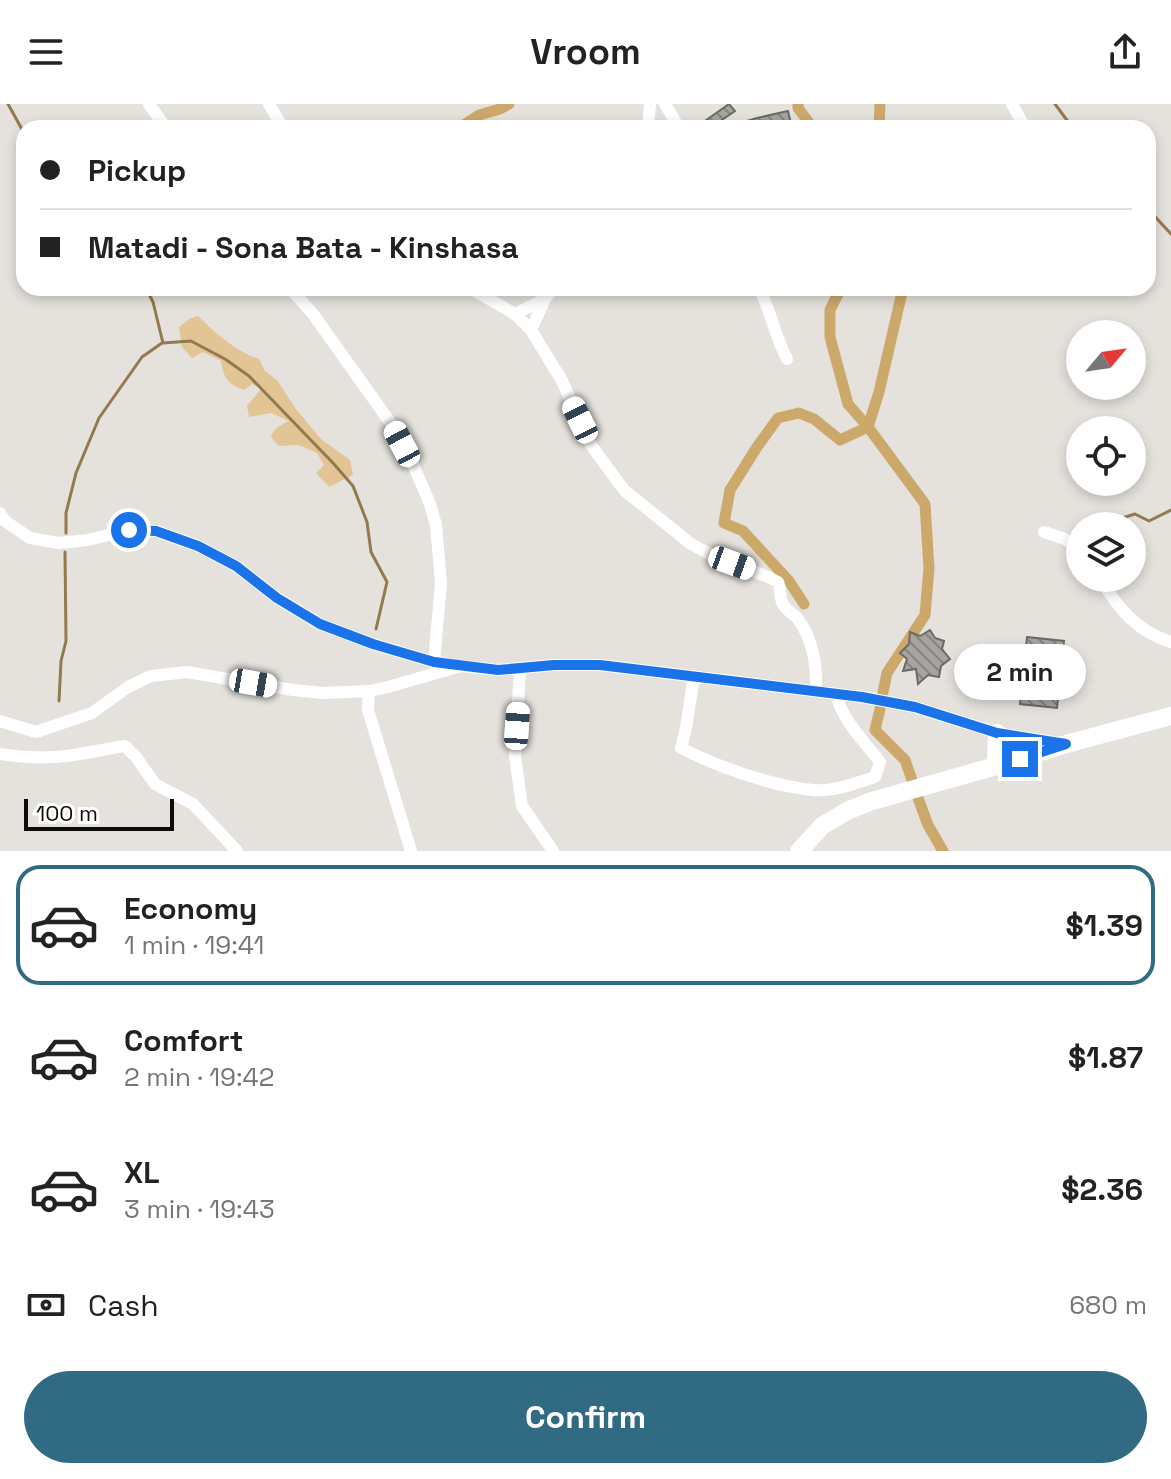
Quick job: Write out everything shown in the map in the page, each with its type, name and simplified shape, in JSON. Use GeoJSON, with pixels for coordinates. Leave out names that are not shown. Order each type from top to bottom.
{"type":"FeatureCollection","features":[{"type":"Feature","properties":{"kind":"highway"},"geometry":{"type":"LineString","coordinates":[[799,851],[823,825],[872,801],[1171,716]]}},
{"type":"Feature","properties":{"kind":"highway"},"geometry":{"type":"LineString","coordinates":[[996,766],[997,733]]}},
{"type":"Feature","properties":{"kind":"street"},"geometry":{"type":"LineString","coordinates":[[297,296],[392,425],[430,504],[436,525],[441,583],[434,662]]}},
{"type":"Feature","properties":{"kind":"street"},"geometry":{"type":"LineString","coordinates":[[484,296],[515,314],[531,330],[561,379],[591,445],[624,490],[691,544],[778,582],[783,606],[806,632],[816,674],[816,691]]}},
{"type":"Feature","properties":{"kind":"street"},"geometry":{"type":"LineString","coordinates":[[515,314],[545,296]]}},
{"type":"Feature","properties":{"kind":"street"},"geometry":{"type":"LineString","coordinates":[[531,330],[548,296]]}},
{"type":"Feature","properties":{"kind":"street"},"geometry":{"type":"LineString","coordinates":[[763,296],[787,359]]}},
{"type":"Feature","properties":{"kind":"street"},"geometry":{"type":"LineString","coordinates":[[0,513],[5,521],[30,538],[58,543],[88,540],[129,530],[156,531],[198,546],[236,566],[277,598],[320,624],[434,662],[498,670],[600,665],[816,691],[915,707],[997,733],[1066,744]]}},
{"type":"Feature","properties":{"kind":"street"},"geometry":{"type":"LineString","coordinates":[[1044,532],[1066,540]]}},
{"type":"Feature","properties":{"kind":"street"},"geometry":{"type":"LineString","coordinates":[[1108,592],[1125,615],[1157,638],[1171,642]]}},
{"type":"Feature","properties":{"kind":"street"},"geometry":{"type":"LineString","coordinates":[[409,655],[409,680]]}},
{"type":"Feature","properties":{"kind":"street"},"geometry":{"type":"LineString","coordinates":[[0,721],[36,732],[92,713],[128,687],[151,676],[171,673],[187,672],[323,693],[369,691],[461,666]]}},
{"type":"Feature","properties":{"kind":"street"},"geometry":{"type":"LineString","coordinates":[[520,668],[515,756],[522,806],[553,851]]}},
{"type":"Feature","properties":{"kind":"street"},"geometry":{"type":"LineString","coordinates":[[694,676],[681,748],[709,762],[766,780],[815,790],[846,786],[875,777],[880,762],[854,729],[836,694]]}},
{"type":"Feature","properties":{"kind":"street"},"geometry":{"type":"LineString","coordinates":[[369,691],[368,710],[411,851]]}},
{"type":"Feature","properties":{"kind":"street"},"geometry":{"type":"LineString","coordinates":[[0,754],[23,758],[52,757],[125,746],[155,784],[193,804],[237,851]]}},
{"type":"Feature","properties":{"kind":"shaded area"},"geometry":{"type":"Polygon","coordinates":[[[198,316],[234,347],[259,359],[265,371],[277,380],[321,439],[350,460],[353,475],[329,487],[316,473],[324,465],[317,453],[298,445],[279,446],[274,441],[271,436],[276,429],[289,421],[271,413],[249,417],[247,406],[261,389],[252,384],[244,390],[234,386],[225,376],[221,361],[203,352],[192,358],[182,347],[179,327],[198,316]]]}},
{"type":"Feature","properties":{"kind":"building"},"geometry":{"type":"Polygon","coordinates":[[[729,104],[735,111],[722,120],[706,120],[729,104]]]}},
{"type":"Feature","properties":{"kind":"building"},"geometry":{"type":"Polygon","coordinates":[[[788,111],[790,120],[750,120],[788,111]]]}},
{"type":"Feature","properties":{"kind":"building"},"geometry":{"type":"Polygon","coordinates":[[[930,630],[935,638],[944,641],[942,649],[950,659],[941,666],[939,677],[928,675],[918,684],[916,669],[903,671],[907,659],[900,653],[909,644],[910,632],[920,636],[930,630]]]}},
{"type":"Feature","properties":{"kind":"building"},"geometry":{"type":"Polygon","coordinates":[[[1027,637],[1064,641],[1057,708],[1020,704],[1027,637]]]}},
{"type":"Feature","properties":{"kind":"waterway"},"geometry":{"type":"LineString","coordinates":[[8,104],[17,120]]}},
{"type":"Feature","properties":{"kind":"waterway"},"geometry":{"type":"LineString","coordinates":[[471,120],[509,104]]}},
{"type":"Feature","properties":{"kind":"waterway"},"geometry":{"type":"LineString","coordinates":[[798,104],[807,120]]}},
{"type":"Feature","properties":{"kind":"waterway"},"geometry":{"type":"LineString","coordinates":[[879,120],[880,104]]}},
{"type":"Feature","properties":{"kind":"waterway"},"geometry":{"type":"LineString","coordinates":[[1055,104],[1067,120]]}},
{"type":"Feature","properties":{"kind":"waterway"},"geometry":{"type":"LineString","coordinates":[[1156,218],[1171,234]]}},
{"type":"Feature","properties":{"kind":"waterway"},"geometry":{"type":"LineString","coordinates":[[150,296],[163,343],[191,341],[249,376],[353,486],[367,522],[371,552],[387,582],[376,629]]}},
{"type":"Feature","properties":{"kind":"waterway"},"geometry":{"type":"LineString","coordinates":[[837,296],[830,310],[830,337],[848,404],[925,504],[929,568],[925,615],[887,673],[883,692]]}},
{"type":"Feature","properties":{"kind":"waterway"},"geometry":{"type":"LineString","coordinates":[[804,604],[789,581],[743,531],[724,523],[730,490],[778,418],[799,413],[814,419],[840,440],[868,427],[901,296]]}},
{"type":"Feature","properties":{"kind":"waterway"},"geometry":{"type":"LineString","coordinates":[[66,533],[66,513],[76,473],[99,418],[142,357],[162,343]]}},
{"type":"Feature","properties":{"kind":"waterway"},"geometry":{"type":"LineString","coordinates":[[1146,520],[1149,521],[1171,510]]}},
{"type":"Feature","properties":{"kind":"waterway"},"geometry":{"type":"LineString","coordinates":[[59,701],[61,661],[66,641],[65,552]]}},
{"type":"Feature","properties":{"kind":"waterway"},"geometry":{"type":"LineString","coordinates":[[880,709],[875,730],[905,760],[912,780]]}},
{"type":"Feature","properties":{"kind":"waterway"},"geometry":{"type":"LineString","coordinates":[[918,798],[928,825],[943,851]]}},
{"type":"Feature","properties":{"kind":"route"},"geometry":{"type":"LineString","coordinates":[[129,530],[156,531],[198,546],[236,566],[277,598],[320,624],[434,662],[498,670],[600,665],[862,697],[915,707],[997,733],[1066,744],[1020,759]]}}]}
